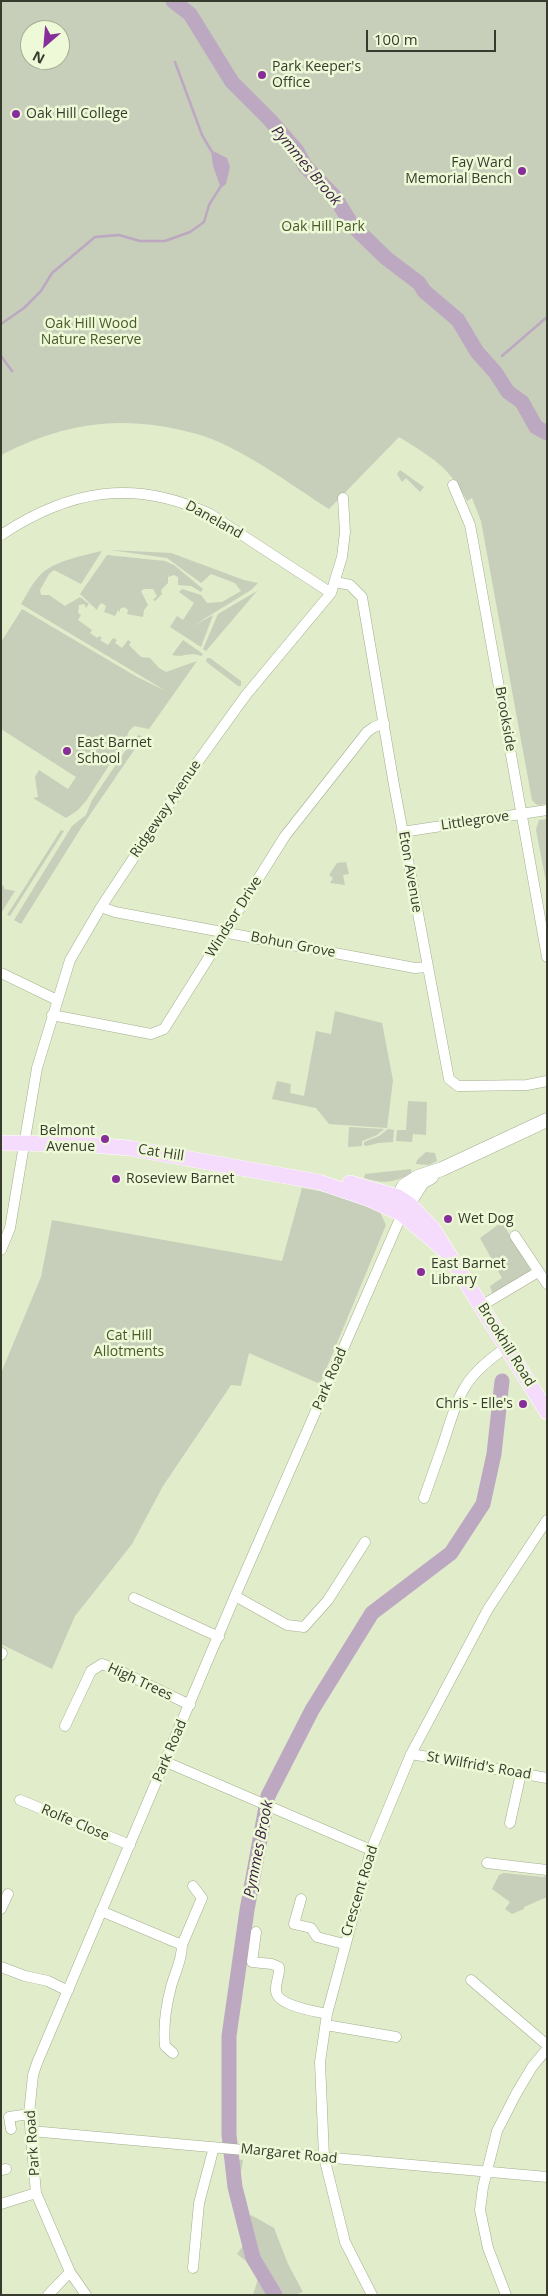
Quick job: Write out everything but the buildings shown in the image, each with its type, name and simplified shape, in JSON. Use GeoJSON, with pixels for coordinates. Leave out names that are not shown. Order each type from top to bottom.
{"type":"FeatureCollection","features":[{"type":"Feature","properties":{"kind":"main road"},"geometry":{"type":"LineString","coordinates":[[403,1205],[409,1182],[442,1169],[547,1120]]}},
{"type":"Feature","properties":{"kind":"main road","name":"Cat Hill"},"geometry":{"type":"LineString","coordinates":[[1,1143],[80,1144],[144,1150],[319,1182],[369,1199],[403,1205]]}},
{"type":"Feature","properties":{"kind":"main road","name":"Brookhill Road"},"geometry":{"type":"LineString","coordinates":[[403,1205],[448,1253],[547,1412]]}},
{"type":"Feature","properties":{"kind":"street","name":"Brookside"},"geometry":{"type":"LineString","coordinates":[[453,484],[474,541],[547,957]]}},
{"type":"Feature","properties":{"kind":"street","name":"Daneland"},"geometry":{"type":"LineString","coordinates":[[1,535],[22,521],[58,504],[126,492],[162,496],[188,504],[210,514],[331,593]]}},
{"type":"Feature","properties":{"kind":"street","name":"Ridgeway Avenue"},"geometry":{"type":"LineString","coordinates":[[24,1144],[37,1068],[56,1000],[70,960],[101,907],[217,735],[252,688],[331,593],[342,558],[344,532],[343,498]]}},
{"type":"Feature","properties":{"kind":"street","name":"Eton Avenue"},"geometry":{"type":"LineString","coordinates":[[336,582],[350,585],[362,597],[402,832],[448,1074],[453,1083],[463,1086],[527,1085],[547,1081]]}},
{"type":"Feature","properties":{"kind":"street","name":"Windsor Drive"},"geometry":{"type":"LineString","coordinates":[[52,1015],[151,1034],[159,1033],[169,1022],[290,829],[367,732],[384,723]]}},
{"type":"Feature","properties":{"kind":"street","name":"Littlegrove"},"geometry":{"type":"LineString","coordinates":[[402,832],[547,810]]}},
{"type":"Feature","properties":{"kind":"street","name":"Bohun Grove"},"geometry":{"type":"LineString","coordinates":[[101,907],[115,912],[415,968],[427,967]]}},
{"type":"Feature","properties":{"kind":"street"},"geometry":{"type":"LineString","coordinates":[[1,973],[56,1000]]}},
{"type":"Feature","properties":{"kind":"street"},"geometry":{"type":"LineString","coordinates":[[1,1250],[10,1228],[24,1144]]}},
{"type":"Feature","properties":{"kind":"street","name":"Park Road"},"geometry":{"type":"LineString","coordinates":[[86,2295],[70,2272],[36,2193],[29,2114],[33,2075],[101,1911],[403,1205]]}},
{"type":"Feature","properties":{"kind":"street"},"geometry":{"type":"LineString","coordinates":[[515,1236],[547,1284]]}},
{"type":"Feature","properties":{"kind":"street"},"geometry":{"type":"LineString","coordinates":[[481,1306],[538,1272]]}},
{"type":"Feature","properties":{"kind":"street"},"geometry":{"type":"LineString","coordinates":[[424,1498],[450,1419],[464,1386],[481,1366],[507,1347]]}},
{"type":"Feature","properties":{"kind":"street","name":"Crescent Road"},"geometry":{"type":"LineString","coordinates":[[372,2295],[345,2242],[324,2157],[320,2062],[326,2020],[344,1944],[371,1850],[411,1754],[488,1609],[547,1520]]}},
{"type":"Feature","properties":{"kind":"street"},"geometry":{"type":"LineString","coordinates":[[235,1596],[287,1625],[304,1627],[328,1600],[365,1542]]}},
{"type":"Feature","properties":{"kind":"street"},"geometry":{"type":"LineString","coordinates":[[134,1598],[219,1637]]}},
{"type":"Feature","properties":{"kind":"street","name":"High Trees"},"geometry":{"type":"LineString","coordinates":[[65,1726],[91,1671],[102,1664],[190,1706]]}},
{"type":"Feature","properties":{"kind":"street","name":"St Wilfrid's Road"},"geometry":{"type":"LineString","coordinates":[[411,1754],[547,1778]]}},
{"type":"Feature","properties":{"kind":"street"},"geometry":{"type":"LineString","coordinates":[[166,1762],[371,1850]]}},
{"type":"Feature","properties":{"kind":"street"},"geometry":{"type":"LineString","coordinates":[[510,1823],[521,1773]]}},
{"type":"Feature","properties":{"kind":"street","name":"Rolfe Close"},"geometry":{"type":"LineString","coordinates":[[20,1800],[130,1845]]}},
{"type":"Feature","properties":{"kind":"street"},"geometry":{"type":"LineString","coordinates":[[487,1863],[547,1870]]}},
{"type":"Feature","properties":{"kind":"street"},"geometry":{"type":"LineString","coordinates":[[173,2052],[165,2046],[163,2028],[171,1987],[182,1958],[182,1945],[202,1898],[193,1886]]}},
{"type":"Feature","properties":{"kind":"street"},"geometry":{"type":"LineString","coordinates":[[1,1909],[8,1894]]}},
{"type":"Feature","properties":{"kind":"street"},"geometry":{"type":"LineString","coordinates":[[301,1899],[294,1924],[311,1928],[316,1937],[344,1944]]}},
{"type":"Feature","properties":{"kind":"street"},"geometry":{"type":"LineString","coordinates":[[101,1911],[182,1945]]}},
{"type":"Feature","properties":{"kind":"street"},"geometry":{"type":"LineString","coordinates":[[256,1932],[252,1962],[272,1964],[279,1967],[280,1974],[276,1991],[278,1997],[292,2006],[326,2020],[396,2036]]}},
{"type":"Feature","properties":{"kind":"street"},"geometry":{"type":"LineString","coordinates":[[1,1967],[25,1976],[48,1981],[68,1991]]}},
{"type":"Feature","properties":{"kind":"street"},"geometry":{"type":"LineString","coordinates":[[471,1980],[547,2045]]}},
{"type":"Feature","properties":{"kind":"street"},"geometry":{"type":"LineString","coordinates":[[506,2295],[488,2248],[480,2210],[486,2171],[494,2138],[505,2114],[532,2067],[547,2049]]}},
{"type":"Feature","properties":{"kind":"street"},"geometry":{"type":"LineString","coordinates":[[11,2129],[9,2116],[29,2114]]}},
{"type":"Feature","properties":{"kind":"street","name":"Margaret Road"},"geometry":{"type":"LineString","coordinates":[[31,2131],[547,2178]]}},
{"type":"Feature","properties":{"kind":"street"},"geometry":{"type":"LineString","coordinates":[[193,2268],[199,2203],[219,2147]]}},
{"type":"Feature","properties":{"kind":"street"},"geometry":{"type":"LineString","coordinates":[[1,2204],[36,2193]]}},
{"type":"Feature","properties":{"kind":"street"},"geometry":{"type":"LineString","coordinates":[[48,2295],[70,2272]]}},
{"type":"Feature","properties":{"kind":"green space","name":"Oak Hill Park"},"geometry":{"type":"Polygon","coordinates":[[[1,1],[547,1],[547,804],[537,805],[532,800],[481,521],[472,498],[467,501],[446,470],[421,451],[399,437],[329,509],[265,467],[230,447],[213,439],[171,428],[145,424],[97,424],[73,428],[25,444],[1,455],[1,1]]]}},
{"type":"Feature","properties":{"kind":"green space"},"geometry":{"type":"Polygon","coordinates":[[[400,470],[424,487],[420,492],[406,478],[402,482],[397,474],[400,470]]]}},
{"type":"Feature","properties":{"kind":"green space"},"geometry":{"type":"Polygon","coordinates":[[[110,550],[171,553],[244,580],[258,583],[251,590],[191,627],[213,615],[201,647],[170,627],[177,616],[183,620],[194,603],[179,592],[182,589],[201,595],[207,603],[222,602],[241,591],[235,583],[211,574],[201,583],[167,558],[110,550]]]}},
{"type":"Feature","properties":{"kind":"green space","name":"East Barnet School"},"geometry":{"type":"Polygon","coordinates":[[[102,551],[81,584],[54,570],[49,574],[40,590],[41,595],[49,595],[65,606],[80,597],[89,604],[86,608],[84,604],[79,605],[78,613],[81,615],[78,620],[92,630],[90,633],[97,638],[99,636],[102,638],[100,640],[108,645],[113,638],[117,640],[115,643],[122,648],[128,640],[131,642],[129,645],[141,657],[150,658],[159,668],[166,672],[197,661],[149,729],[134,726],[129,731],[126,739],[86,801],[78,810],[66,818],[33,798],[38,797],[35,777],[39,770],[68,789],[76,777],[1,729],[1,642],[22,609],[137,677],[166,691],[21,604],[35,581],[47,569],[70,559],[102,551]]]}},
{"type":"Feature","properties":{"kind":"green space"},"geometry":{"type":"Polygon","coordinates":[[[107,555],[165,561],[174,565],[203,589],[201,592],[191,586],[178,585],[178,577],[174,575],[168,577],[168,583],[161,590],[162,594],[155,601],[153,600],[157,596],[153,589],[141,591],[148,605],[144,610],[143,617],[127,614],[128,610],[124,607],[120,609],[120,612],[118,610],[115,616],[104,612],[106,606],[102,603],[97,610],[80,594],[107,555]]]}},
{"type":"Feature","properties":{"kind":"green space"},"geometry":{"type":"Polygon","coordinates":[[[257,591],[206,651],[203,649],[218,614],[257,591]]]}},
{"type":"Feature","properties":{"kind":"green space"},"geometry":{"type":"Polygon","coordinates":[[[183,640],[203,654],[201,656],[193,654],[172,655],[183,640]]]}},
{"type":"Feature","properties":{"kind":"green space"},"geometry":{"type":"Polygon","coordinates":[[[207,658],[210,658],[241,681],[241,686],[238,686],[209,664],[206,661],[207,658]]]}},
{"type":"Feature","properties":{"kind":"green space"},"geometry":{"type":"Polygon","coordinates":[[[139,735],[143,737],[81,828],[21,924],[14,920],[72,826],[86,815],[92,800],[134,738],[139,735]]]}},
{"type":"Feature","properties":{"kind":"green space"},"geometry":{"type":"Polygon","coordinates":[[[547,819],[547,887],[536,830],[539,820],[547,819]]]}},
{"type":"Feature","properties":{"kind":"green space"},"geometry":{"type":"Polygon","coordinates":[[[61,830],[64,831],[10,916],[7,915],[61,830]]]}},
{"type":"Feature","properties":{"kind":"green space"},"geometry":{"type":"Polygon","coordinates":[[[346,862],[349,874],[343,875],[345,885],[330,883],[333,878],[329,875],[337,863],[346,862]]]}},
{"type":"Feature","properties":{"kind":"green space"},"geometry":{"type":"Polygon","coordinates":[[[1,885],[4,886],[4,889],[15,891],[1,913],[1,885]]]}},
{"type":"Feature","properties":{"kind":"green space"},"geometry":{"type":"Polygon","coordinates":[[[335,1011],[382,1023],[393,1080],[387,1128],[329,1124],[316,1108],[272,1099],[277,1081],[291,1084],[290,1093],[304,1096],[316,1031],[331,1034],[335,1011]]]}},
{"type":"Feature","properties":{"kind":"green space"},"geometry":{"type":"Polygon","coordinates":[[[408,1101],[427,1102],[426,1135],[413,1134],[412,1142],[396,1141],[397,1130],[406,1130],[408,1101]]]}},
{"type":"Feature","properties":{"kind":"green space"},"geometry":{"type":"Polygon","coordinates":[[[349,1127],[384,1129],[377,1135],[362,1141],[362,1146],[348,1147],[349,1127]]]}},
{"type":"Feature","properties":{"kind":"green space"},"geometry":{"type":"Polygon","coordinates":[[[388,1129],[394,1130],[393,1142],[364,1145],[364,1142],[379,1136],[388,1129]]]}},
{"type":"Feature","properties":{"kind":"green space"},"geometry":{"type":"Polygon","coordinates":[[[426,1152],[435,1153],[437,1161],[429,1165],[416,1164],[417,1160],[426,1152]]]}},
{"type":"Feature","properties":{"kind":"green space"},"geometry":{"type":"Polygon","coordinates":[[[411,1169],[411,1174],[393,1181],[383,1182],[364,1178],[365,1174],[411,1169]]]}},
{"type":"Feature","properties":{"kind":"green space","name":"Cat Hill Allotments"},"geometry":{"type":"Polygon","coordinates":[[[302,1188],[331,1193],[379,1210],[386,1225],[320,1384],[249,1353],[241,1386],[231,1385],[163,1486],[132,1544],[75,1616],[52,1669],[1,1644],[1,1373],[41,1277],[52,1220],[282,1261],[302,1188]]]}},
{"type":"Feature","properties":{"kind":"green space"},"geometry":{"type":"Polygon","coordinates":[[[502,1222],[533,1274],[494,1298],[490,1286],[502,1278],[480,1238],[502,1222]]]}},
{"type":"Feature","properties":{"kind":"green space"},"geometry":{"type":"Polygon","coordinates":[[[504,1873],[547,1876],[547,1897],[512,1914],[505,1909],[510,1902],[492,1889],[499,1875],[504,1873]]]}},
{"type":"Feature","properties":{"kind":"green space"},"geometry":{"type":"Polygon","coordinates":[[[229,2158],[243,2160],[237,2196],[230,2194],[228,2179],[229,2158]]]}},
{"type":"Feature","properties":{"kind":"green space"},"geometry":{"type":"Polygon","coordinates":[[[251,2215],[274,2228],[288,2264],[303,2292],[294,2295],[253,2295],[258,2279],[258,2270],[237,2254],[250,2236],[245,2222],[251,2215]]]}},
{"type":"Feature","properties":{"kind":"shaded area"},"geometry":{"type":"Polygon","coordinates":[[[211,150],[227,158],[230,167],[226,184],[221,188],[213,166],[211,150]]]}},
{"type":"Feature","properties":{"kind":"waterway","name":"Pymmes Brook"},"geometry":{"type":"LineString","coordinates":[[173,1],[190,14],[232,82],[270,120],[297,151],[305,166],[335,197],[352,225],[386,258],[419,283],[424,291],[458,320],[477,352],[495,372],[508,392],[522,402],[536,427],[547,433]]}},
{"type":"Feature","properties":{"kind":"waterway"},"geometry":{"type":"LineString","coordinates":[[175,62],[202,135],[212,152]]}},
{"type":"Feature","properties":{"kind":"waterway"},"geometry":{"type":"LineString","coordinates":[[1,324],[24,308],[41,291],[52,273],[95,237],[119,235],[140,241],[165,241],[190,232],[204,222],[209,205],[221,186]]}},
{"type":"Feature","properties":{"kind":"waterway"},"geometry":{"type":"LineString","coordinates":[[502,356],[547,317]]}},
{"type":"Feature","properties":{"kind":"waterway"},"geometry":{"type":"LineString","coordinates":[[1,356],[12,371]]}},
{"type":"Feature","properties":{"kind":"waterway","name":"Pymmes Brook"},"geometry":{"type":"LineString","coordinates":[[275,2295],[253,2258],[235,2187],[229,2135],[229,2036],[247,1910],[268,1796],[312,1710],[372,1613],[451,1553],[483,1504],[494,1454],[502,1381]]}},
{"type":"Feature","properties":{"kind":"place","name":"Park Keeper's Office"},"geometry":{"type":"Point","coordinates":[262,75]}},
{"type":"Feature","properties":{"kind":"place","name":"Oak Hill College"},"geometry":{"type":"Point","coordinates":[16,114]}},
{"type":"Feature","properties":{"kind":"place","name":"Fay Ward Memorial Bench"},"geometry":{"type":"Point","coordinates":[522,171]}},
{"type":"Feature","properties":{"kind":"place","name":"East Barnet School"},"geometry":{"type":"Point","coordinates":[67,751]}},
{"type":"Feature","properties":{"kind":"place","name":"Belmont Avenue"},"geometry":{"type":"Point","coordinates":[105,1139]}},
{"type":"Feature","properties":{"kind":"place","name":"Roseview Barnet"},"geometry":{"type":"Point","coordinates":[116,1179]}},
{"type":"Feature","properties":{"kind":"place","name":"Wet Dog"},"geometry":{"type":"Point","coordinates":[448,1219]}},
{"type":"Feature","properties":{"kind":"place","name":"East Barnet Library"},"geometry":{"type":"Point","coordinates":[421,1272]}},
{"type":"Feature","properties":{"kind":"place","name":"Chris - Elle's"},"geometry":{"type":"Point","coordinates":[523,1404]}},
{"type":"Feature","properties":{"kind":"park label","name":"Oak Hill Wood Nature Reserve"},"geometry":{"type":"Point","coordinates":[91,332]}}]}
